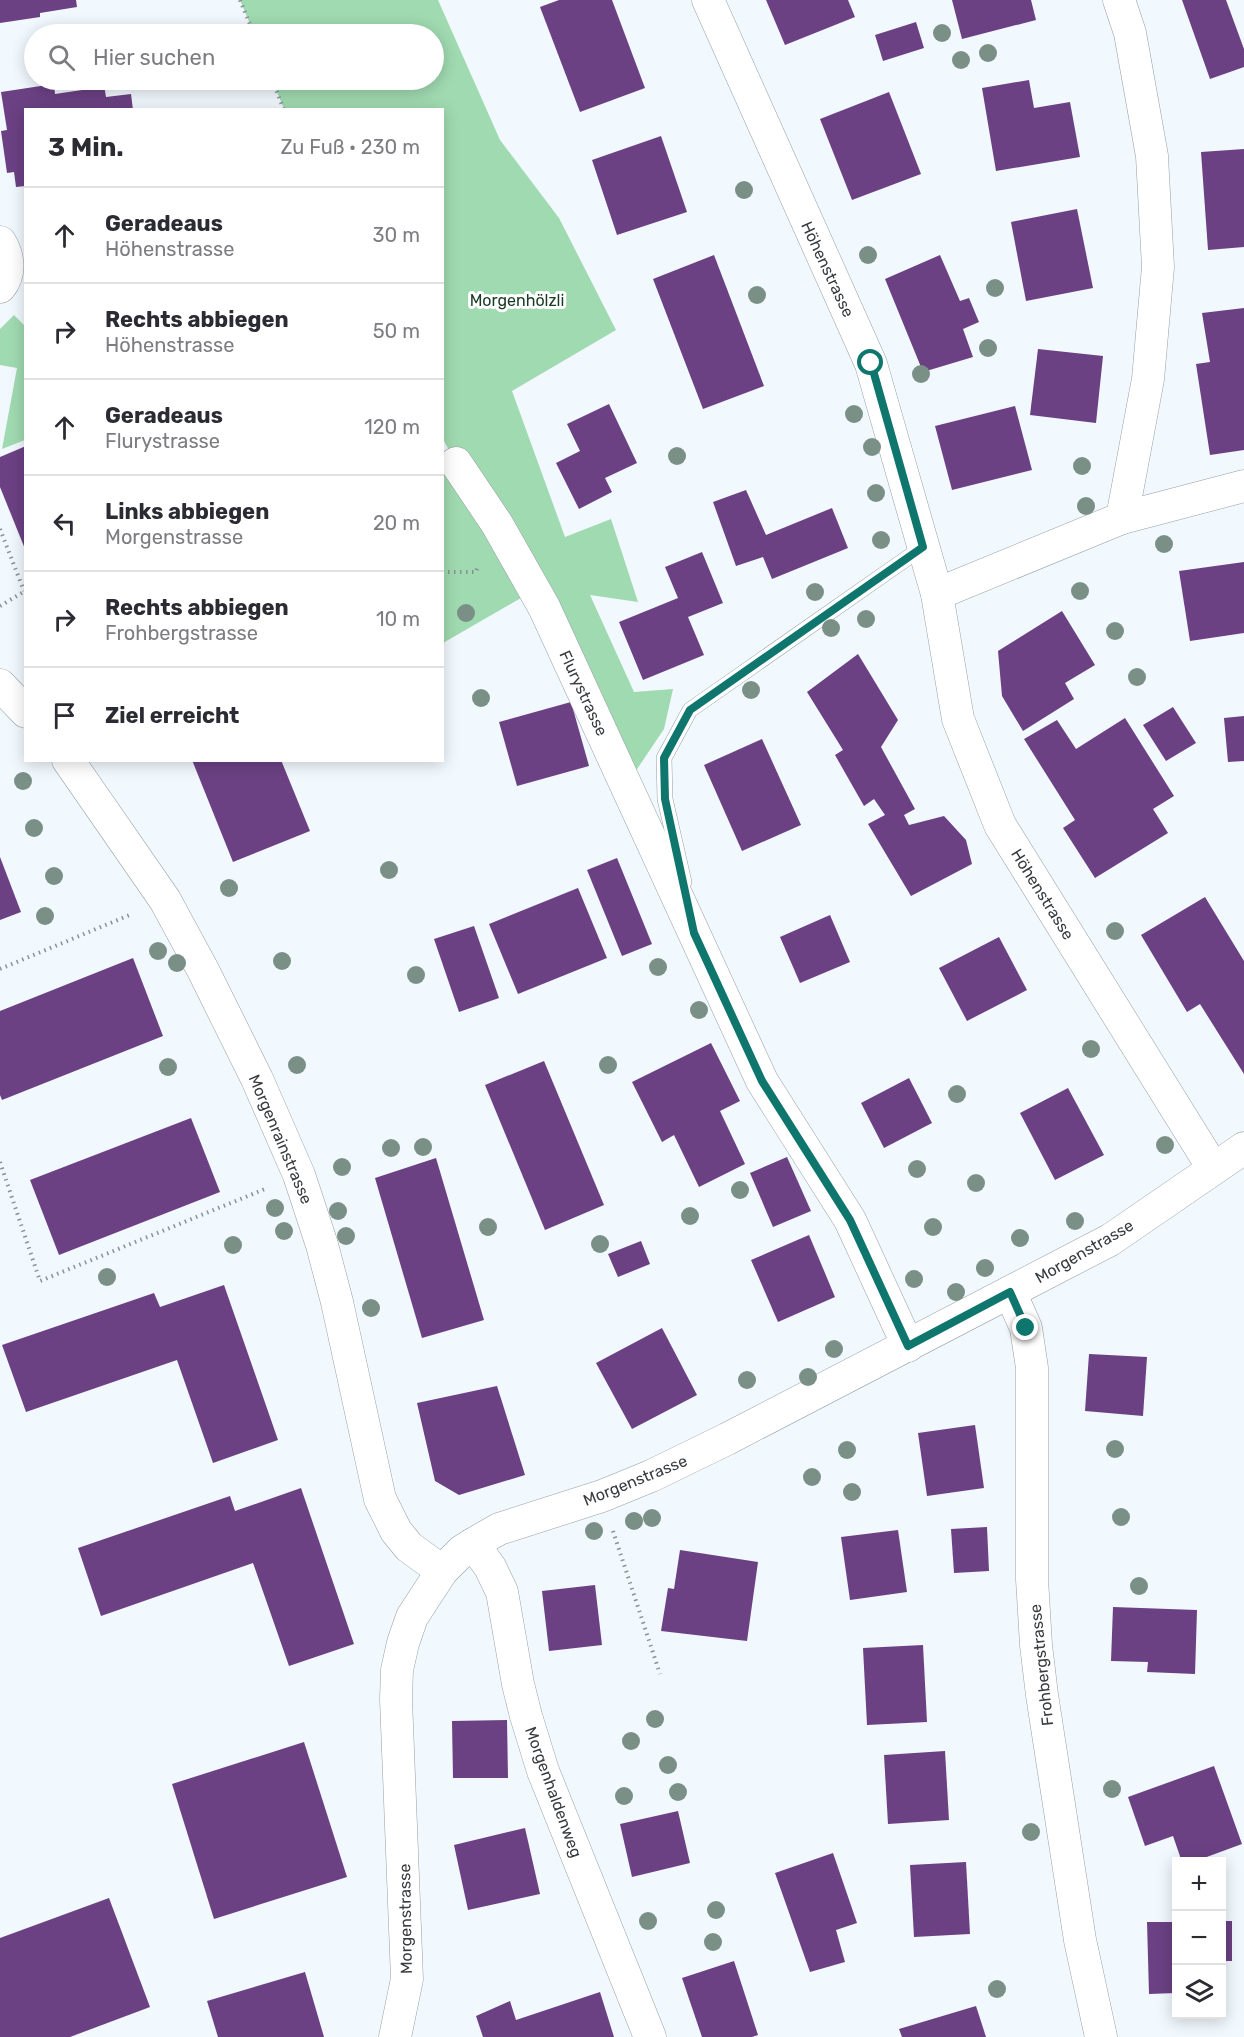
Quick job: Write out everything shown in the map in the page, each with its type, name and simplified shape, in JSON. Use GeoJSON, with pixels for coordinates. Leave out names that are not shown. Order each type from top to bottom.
{"type":"FeatureCollection","features":[{"type":"Feature","properties":{"kind":"street","name":"Höhenstrasse"},"geometry":{"type":"LineString","coordinates":[[708,0],[871,363],[937,594],[958,719],[1000,825],[1213,1168]]}},
{"type":"Feature","properties":{"kind":"street"},"geometry":{"type":"LineString","coordinates":[[1119,0],[1130,33],[1152,156],[1158,267],[1148,379],[1122,518]]}},
{"type":"Feature","properties":{"kind":"street"},"geometry":{"type":"LineString","coordinates":[[0,242],[7,256],[8,270],[0,287]]}},
{"type":"Feature","properties":{"kind":"street","name":"Flurystrasse"},"geometry":{"type":"LineString","coordinates":[[456,463],[497,524],[544,607],[762,1081],[850,1220],[908,1346]]}},
{"type":"Feature","properties":{"kind":"street"},"geometry":{"type":"LineString","coordinates":[[937,594],[1122,518],[1244,486]]}},
{"type":"Feature","properties":{"kind":"street"},"geometry":{"type":"LineString","coordinates":[[0,685],[24,710]]}},
{"type":"Feature","properties":{"kind":"street","name":"Morgenrainstrasse"},"geometry":{"type":"LineString","coordinates":[[69,762],[165,900],[204,972],[246,1058],[299,1175],[322,1245],[337,1302],[380,1500],[396,1532],[409,1547],[442,1571]]}},
{"type":"Feature","properties":{"kind":"street","name":"Morgenstrasse"},"geometry":{"type":"LineString","coordinates":[[395,2037],[407,1979],[396,1699],[397,1670],[412,1617],[442,1571],[473,1544],[499,1529],[602,1496],[651,1476],[908,1346],[1110,1240],[1244,1148]]}},
{"type":"Feature","properties":{"kind":"street","name":"Frohbergstrasse"},"geometry":{"type":"LineString","coordinates":[[1010,1292],[1026,1328],[1032,1368],[1032,1579],[1042,1695],[1080,1940],[1101,2037]]}},
{"type":"Feature","properties":{"kind":"street","name":"Morgenhaldenweg"},"geometry":{"type":"LineString","coordinates":[[473,1544],[490,1567],[502,1592],[518,1684],[543,1771],[650,2037]]}},
{"type":"Feature","properties":{"kind":"lane","name":"Flurystrasse"},"geometry":{"type":"LineString","coordinates":[[694,933],[665,799],[664,758],[690,710],[923,547]]}},
{"type":"Feature","properties":{"kind":"path"},"geometry":{"type":"LineString","coordinates":[[240,0],[250,24]]}},
{"type":"Feature","properties":{"kind":"path"},"geometry":{"type":"LineString","coordinates":[[276,90],[283,108]]}},
{"type":"Feature","properties":{"kind":"path"},"geometry":{"type":"LineString","coordinates":[[0,529],[24,589]]}},
{"type":"Feature","properties":{"kind":"path"},"geometry":{"type":"LineString","coordinates":[[0,606],[24,592]]}},
{"type":"Feature","properties":{"kind":"path"},"geometry":{"type":"LineString","coordinates":[[0,969],[165,900]]}},
{"type":"Feature","properties":{"kind":"path"},"geometry":{"type":"LineString","coordinates":[[0,1162],[40,1281],[299,1175]]}},
{"type":"Feature","properties":{"kind":"path"},"geometry":{"type":"LineString","coordinates":[[618,1550],[660,1674]]}},
{"type":"Feature","properties":{"kind":"green space","name":"Morgenhölzli"},"geometry":{"type":"Polygon","coordinates":[[[240,0],[438,0],[500,140],[559,218],[616,330],[512,391],[565,537],[611,519],[638,602],[590,595],[634,692],[673,689],[664,729],[627,784],[444,441],[444,108],[284,108],[276,90],[444,90],[444,24],[250,24],[240,0]]]}},
{"type":"Feature","properties":{"kind":"green space"},"geometry":{"type":"Polygon","coordinates":[[[14,315],[24,325],[24,440],[2,449],[17,368],[0,365],[0,329],[14,315]]]}},
{"type":"Feature","properties":{"kind":"green space"},"geometry":{"type":"Polygon","coordinates":[[[444,455],[521,598],[444,642],[444,455]]]}},
{"type":"Feature","properties":{"kind":"building"},"geometry":{"type":"Polygon","coordinates":[[[0,0],[76,0],[77,7],[40,13],[40,17],[0,23],[0,0]]]}},
{"type":"Feature","properties":{"kind":"building"},"geometry":{"type":"Polygon","coordinates":[[[559,0],[612,0],[645,88],[580,112],[540,7],[559,0]]]}},
{"type":"Feature","properties":{"kind":"building"},"geometry":{"type":"Polygon","coordinates":[[[766,0],[848,0],[855,17],[785,45],[766,0]]]}},
{"type":"Feature","properties":{"kind":"building"},"geometry":{"type":"Polygon","coordinates":[[[952,0],[1031,0],[1036,20],[962,39],[952,0]]]}},
{"type":"Feature","properties":{"kind":"building"},"geometry":{"type":"Polygon","coordinates":[[[1182,0],[1226,0],[1244,49],[1244,67],[1210,79],[1182,0]]]}},
{"type":"Feature","properties":{"kind":"building"},"geometry":{"type":"Polygon","coordinates":[[[916,22],[924,48],[883,61],[875,35],[916,22]]]}},
{"type":"Feature","properties":{"kind":"building"},"geometry":{"type":"Polygon","coordinates":[[[1029,80],[1034,108],[1070,102],[1080,157],[996,171],[982,88],[1029,80]]]}},
{"type":"Feature","properties":{"kind":"building"},"geometry":{"type":"Polygon","coordinates":[[[24,89],[55,90],[55,94],[82,90],[105,90],[106,97],[131,94],[133,108],[24,108],[24,186],[16,187],[14,172],[7,173],[1,131],[7,130],[1,92],[24,89]]]}},
{"type":"Feature","properties":{"kind":"building"},"geometry":{"type":"Polygon","coordinates":[[[889,92],[921,174],[852,200],[820,119],[889,92]]]}},
{"type":"Feature","properties":{"kind":"building"},"geometry":{"type":"Polygon","coordinates":[[[661,136],[687,212],[617,235],[592,160],[661,136]]]}},
{"type":"Feature","properties":{"kind":"building"},"geometry":{"type":"Polygon","coordinates":[[[1244,149],[1244,247],[1208,250],[1201,152],[1244,149]]]}},
{"type":"Feature","properties":{"kind":"building"},"geometry":{"type":"Polygon","coordinates":[[[1077,209],[1093,288],[1026,301],[1011,222],[1077,209]]]}},
{"type":"Feature","properties":{"kind":"building"},"geometry":{"type":"Polygon","coordinates":[[[714,255],[764,386],[703,409],[653,279],[714,255]]]}},
{"type":"Feature","properties":{"kind":"building"},"geometry":{"type":"Polygon","coordinates":[[[940,255],[960,301],[969,298],[979,322],[963,329],[973,357],[923,372],[885,279],[940,255]]]}},
{"type":"Feature","properties":{"kind":"building"},"geometry":{"type":"Polygon","coordinates":[[[1244,308],[1244,450],[1210,455],[1196,364],[1210,362],[1202,313],[1244,308]]]}},
{"type":"Feature","properties":{"kind":"building"},"geometry":{"type":"Polygon","coordinates":[[[1038,349],[1103,356],[1096,423],[1030,415],[1038,349]]]}},
{"type":"Feature","properties":{"kind":"building"},"geometry":{"type":"Polygon","coordinates":[[[609,404],[637,463],[605,478],[612,492],[579,509],[556,463],[580,451],[567,424],[609,404]]]}},
{"type":"Feature","properties":{"kind":"building"},"geometry":{"type":"Polygon","coordinates":[[[1015,406],[1032,470],[952,490],[935,426],[1015,406]]]}},
{"type":"Feature","properties":{"kind":"building"},"geometry":{"type":"Polygon","coordinates":[[[24,447],[24,547],[0,487],[0,457],[24,447]]]}},
{"type":"Feature","properties":{"kind":"building"},"geometry":{"type":"Polygon","coordinates":[[[746,490],[766,535],[832,508],[848,548],[772,579],[763,557],[736,566],[713,502],[746,490]]]}},
{"type":"Feature","properties":{"kind":"building"},"geometry":{"type":"Polygon","coordinates":[[[702,552],[723,603],[688,617],[704,655],[643,680],[619,622],[678,598],[665,567],[702,552]]]}},
{"type":"Feature","properties":{"kind":"building"},"geometry":{"type":"Polygon","coordinates":[[[1244,562],[1244,633],[1190,641],[1179,571],[1244,562]]]}},
{"type":"Feature","properties":{"kind":"building"},"geometry":{"type":"Polygon","coordinates":[[[1062,611],[1095,665],[1065,683],[1074,699],[1023,731],[1002,696],[998,651],[1062,611]]]}},
{"type":"Feature","properties":{"kind":"building"},"geometry":{"type":"Polygon","coordinates":[[[858,654],[898,720],[881,747],[915,809],[904,815],[909,825],[944,816],[966,840],[972,864],[911,896],[868,824],[885,815],[874,799],[864,806],[835,755],[843,750],[807,692],[858,654]]]}},
{"type":"Feature","properties":{"kind":"building"},"geometry":{"type":"Polygon","coordinates":[[[571,702],[589,766],[517,786],[499,722],[571,702]]]}},
{"type":"Feature","properties":{"kind":"building"},"geometry":{"type":"Polygon","coordinates":[[[1173,707],[1196,743],[1166,761],[1143,725],[1173,707]]]}},
{"type":"Feature","properties":{"kind":"building"},"geometry":{"type":"Polygon","coordinates":[[[1244,716],[1244,761],[1228,762],[1224,718],[1244,716]]]}},
{"type":"Feature","properties":{"kind":"building"},"geometry":{"type":"Polygon","coordinates":[[[1125,718],[1174,796],[1153,809],[1168,833],[1095,878],[1063,828],[1075,820],[1024,739],[1057,720],[1076,749],[1125,718]]]}},
{"type":"Feature","properties":{"kind":"building"},"geometry":{"type":"Polygon","coordinates":[[[762,739],[801,825],[742,851],[704,765],[762,739]]]}},
{"type":"Feature","properties":{"kind":"building"},"geometry":{"type":"Polygon","coordinates":[[[193,762],[282,762],[310,831],[233,862],[193,762]]]}},
{"type":"Feature","properties":{"kind":"building"},"geometry":{"type":"Polygon","coordinates":[[[0,857],[21,912],[0,920],[0,857]]]}},
{"type":"Feature","properties":{"kind":"building"},"geometry":{"type":"Polygon","coordinates":[[[617,858],[652,944],[622,956],[587,870],[617,858]]]}},
{"type":"Feature","properties":{"kind":"building"},"geometry":{"type":"Polygon","coordinates":[[[578,888],[607,958],[518,994],[489,924],[578,888]]]}},
{"type":"Feature","properties":{"kind":"building"},"geometry":{"type":"Polygon","coordinates":[[[1205,897],[1244,961],[1244,1074],[1200,1004],[1187,1012],[1141,935],[1205,897]]]}},
{"type":"Feature","properties":{"kind":"building"},"geometry":{"type":"Polygon","coordinates":[[[830,915],[850,962],[800,983],[780,937],[830,915]]]}},
{"type":"Feature","properties":{"kind":"building"},"geometry":{"type":"Polygon","coordinates":[[[474,926],[499,998],[459,1012],[434,939],[474,926]]]}},
{"type":"Feature","properties":{"kind":"building"},"geometry":{"type":"Polygon","coordinates":[[[999,937],[1027,990],[967,1021],[939,968],[999,937]]]}},
{"type":"Feature","properties":{"kind":"building"},"geometry":{"type":"Polygon","coordinates":[[[133,958],[163,1036],[2,1100],[0,1095],[0,1011],[133,958]]]}},
{"type":"Feature","properties":{"kind":"building"},"geometry":{"type":"Polygon","coordinates":[[[711,1043],[740,1101],[720,1111],[745,1164],[699,1187],[674,1135],[662,1142],[632,1082],[711,1043]]]}},
{"type":"Feature","properties":{"kind":"building"},"geometry":{"type":"Polygon","coordinates":[[[544,1061],[604,1205],[545,1230],[485,1085],[544,1061]]]}},
{"type":"Feature","properties":{"kind":"building"},"geometry":{"type":"Polygon","coordinates":[[[909,1078],[932,1123],[884,1148],[861,1103],[909,1078]]]}},
{"type":"Feature","properties":{"kind":"building"},"geometry":{"type":"Polygon","coordinates":[[[1068,1088],[1104,1155],[1055,1180],[1020,1113],[1068,1088]]]}},
{"type":"Feature","properties":{"kind":"building"},"geometry":{"type":"Polygon","coordinates":[[[191,1118],[220,1192],[59,1255],[30,1180],[191,1118]]]}},
{"type":"Feature","properties":{"kind":"building"},"geometry":{"type":"Polygon","coordinates":[[[787,1157],[811,1211],[773,1227],[750,1173],[787,1157]]]}},
{"type":"Feature","properties":{"kind":"building"},"geometry":{"type":"Polygon","coordinates":[[[436,1158],[484,1320],[422,1338],[375,1178],[436,1158]]]}},
{"type":"Feature","properties":{"kind":"building"},"geometry":{"type":"Polygon","coordinates":[[[809,1235],[835,1297],[778,1322],[751,1260],[809,1235]]]}},
{"type":"Feature","properties":{"kind":"building"},"geometry":{"type":"Polygon","coordinates":[[[641,1241],[650,1264],[618,1277],[608,1254],[641,1241]]]}},
{"type":"Feature","properties":{"kind":"building"},"geometry":{"type":"Polygon","coordinates":[[[224,1285],[278,1440],[213,1463],[177,1360],[26,1412],[2,1345],[154,1293],[160,1307],[224,1285]]]}},
{"type":"Feature","properties":{"kind":"building"},"geometry":{"type":"Polygon","coordinates":[[[662,1328],[697,1395],[632,1429],[596,1363],[662,1328]]]}},
{"type":"Feature","properties":{"kind":"building"},"geometry":{"type":"Polygon","coordinates":[[[1089,1354],[1147,1357],[1143,1416],[1085,1411],[1089,1354]]]}},
{"type":"Feature","properties":{"kind":"building"},"geometry":{"type":"Polygon","coordinates":[[[497,1386],[525,1475],[459,1495],[435,1481],[417,1403],[497,1386]]]}},
{"type":"Feature","properties":{"kind":"building"},"geometry":{"type":"Polygon","coordinates":[[[975,1425],[984,1488],[927,1496],[918,1433],[975,1425]]]}},
{"type":"Feature","properties":{"kind":"building"},"geometry":{"type":"Polygon","coordinates":[[[301,1488],[354,1644],[289,1666],[253,1563],[101,1616],[78,1548],[230,1496],[235,1511],[301,1488]]]}},
{"type":"Feature","properties":{"kind":"building"},"geometry":{"type":"Polygon","coordinates":[[[987,1527],[989,1571],[954,1573],[951,1529],[987,1527]]]}},
{"type":"Feature","properties":{"kind":"building"},"geometry":{"type":"Polygon","coordinates":[[[898,1530],[907,1592],[850,1600],[841,1537],[898,1530]]]}},
{"type":"Feature","properties":{"kind":"building"},"geometry":{"type":"Polygon","coordinates":[[[680,1550],[758,1562],[747,1641],[661,1631],[668,1588],[674,1589],[680,1550]]]}},
{"type":"Feature","properties":{"kind":"building"},"geometry":{"type":"Polygon","coordinates":[[[595,1585],[602,1645],[549,1651],[542,1591],[595,1585]]]}},
{"type":"Feature","properties":{"kind":"building"},"geometry":{"type":"Polygon","coordinates":[[[1113,1607],[1197,1610],[1195,1674],[1147,1672],[1148,1662],[1111,1661],[1113,1607]]]}},
{"type":"Feature","properties":{"kind":"building"},"geometry":{"type":"Polygon","coordinates":[[[923,1645],[927,1722],[867,1725],[863,1648],[923,1645]]]}},
{"type":"Feature","properties":{"kind":"building"},"geometry":{"type":"Polygon","coordinates":[[[507,1720],[508,1778],[453,1778],[452,1721],[507,1720]]]}},
{"type":"Feature","properties":{"kind":"building"},"geometry":{"type":"Polygon","coordinates":[[[304,1742],[347,1877],[214,1919],[172,1784],[304,1742]]]}},
{"type":"Feature","properties":{"kind":"building"},"geometry":{"type":"Polygon","coordinates":[[[945,1751],[949,1820],[888,1824],[884,1755],[945,1751]]]}},
{"type":"Feature","properties":{"kind":"building"},"geometry":{"type":"Polygon","coordinates":[[[1214,1766],[1242,1844],[1207,1857],[1180,1857],[1173,1836],[1145,1846],[1128,1797],[1214,1766]]]}},
{"type":"Feature","properties":{"kind":"building"},"geometry":{"type":"Polygon","coordinates":[[[678,1811],[690,1863],[632,1877],[620,1824],[678,1811]]]}},
{"type":"Feature","properties":{"kind":"building"},"geometry":{"type":"Polygon","coordinates":[[[525,1828],[540,1894],[468,1910],[454,1845],[525,1828]]]}},
{"type":"Feature","properties":{"kind":"building"},"geometry":{"type":"Polygon","coordinates":[[[833,1853],[857,1923],[836,1930],[845,1962],[810,1972],[775,1873],[833,1853]]]}},
{"type":"Feature","properties":{"kind":"building"},"geometry":{"type":"Polygon","coordinates":[[[966,1862],[970,1934],[914,1937],[910,1865],[966,1862]]]}},
{"type":"Feature","properties":{"kind":"building"},"geometry":{"type":"Polygon","coordinates":[[[109,1898],[150,2007],[70,2037],[0,2037],[0,1938],[109,1898]]]}},
{"type":"Feature","properties":{"kind":"building"},"geometry":{"type":"Polygon","coordinates":[[[1226,1921],[1232,1921],[1232,1961],[1226,1961],[1226,1921]]]}},
{"type":"Feature","properties":{"kind":"building"},"geometry":{"type":"Polygon","coordinates":[[[1147,1922],[1172,1922],[1172,1993],[1149,1994],[1147,1922]]]}},
{"type":"Feature","properties":{"kind":"building"},"geometry":{"type":"Polygon","coordinates":[[[734,1961],[758,2035],[702,2037],[682,1978],[734,1961]]]}},
{"type":"Feature","properties":{"kind":"building"},"geometry":{"type":"Polygon","coordinates":[[[305,1972],[324,2037],[218,2037],[207,2001],[305,1972]]]}},
{"type":"Feature","properties":{"kind":"building"},"geometry":{"type":"Polygon","coordinates":[[[600,1992],[614,2037],[483,2037],[476,2016],[510,2001],[516,2020],[600,1992]]]}},
{"type":"Feature","properties":{"kind":"building"},"geometry":{"type":"Polygon","coordinates":[[[976,2006],[986,2037],[902,2037],[899,2029],[976,2006]]]}},
{"type":"Feature","properties":{"kind":"route"},"geometry":{"type":"LineString","coordinates":[[871,363],[923,547],[690,710],[664,758],[665,799],[694,933],[762,1081],[850,1220],[908,1346],[1010,1292],[1026,1328]]}}]}
